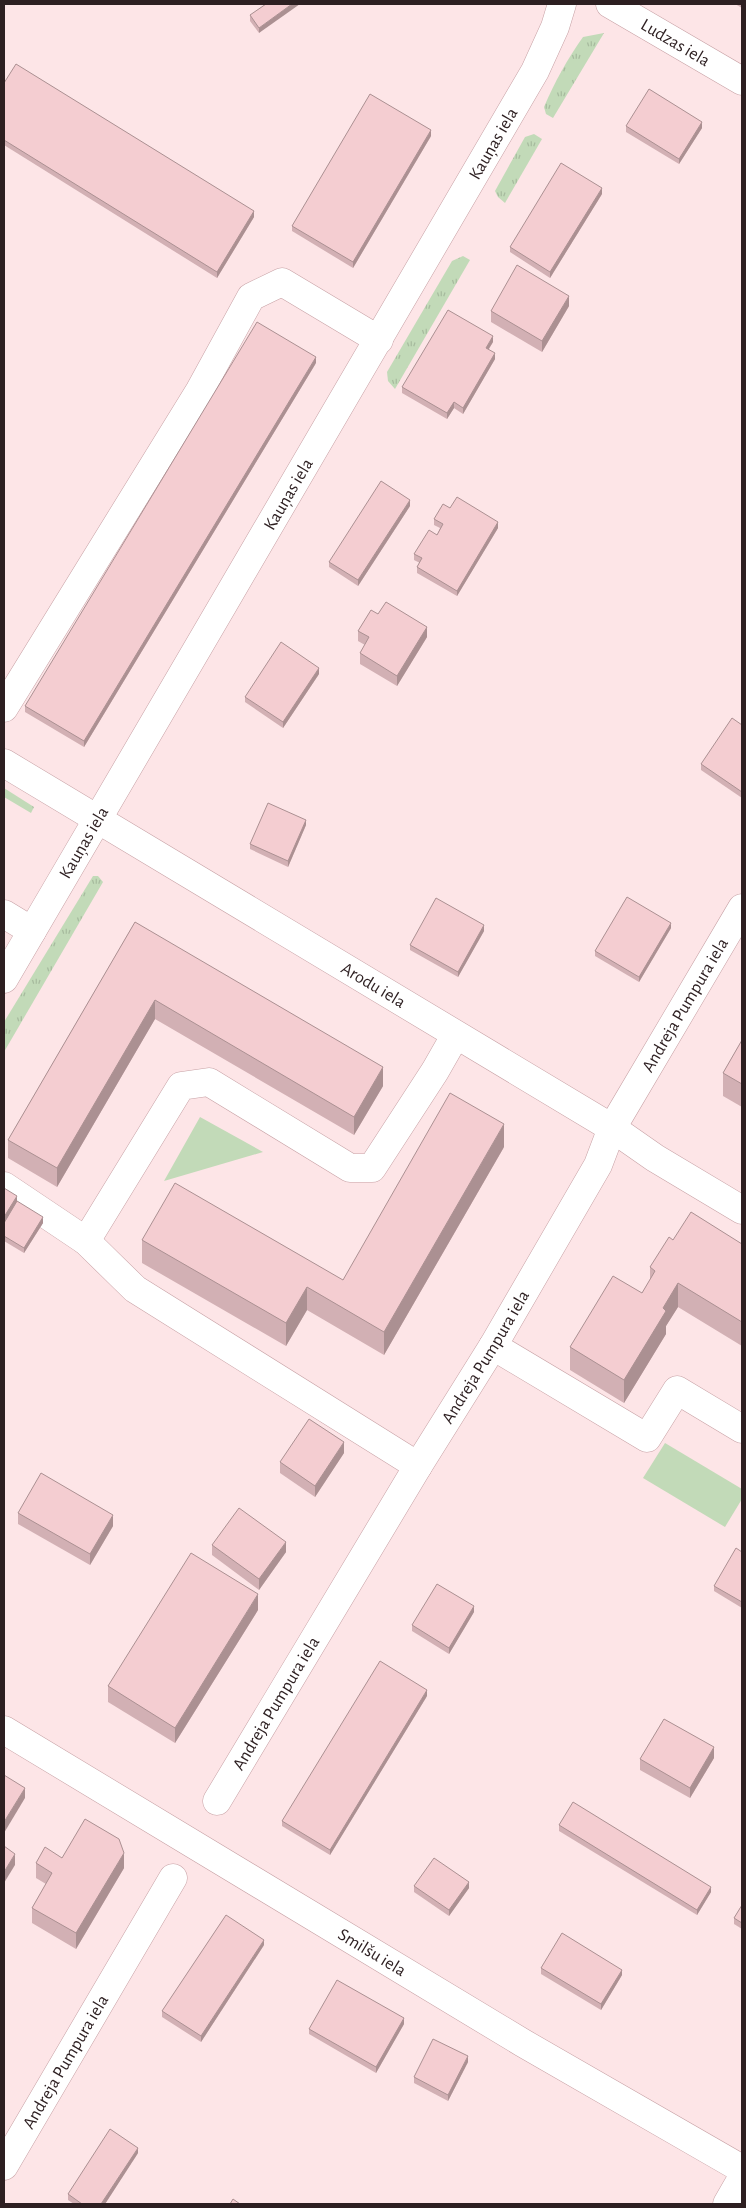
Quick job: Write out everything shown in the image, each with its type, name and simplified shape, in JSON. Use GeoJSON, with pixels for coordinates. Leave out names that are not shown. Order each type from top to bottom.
{"type":"FeatureCollection","features":[{"type":"Feature","properties":{"kind":"street","name":"Kauņas iela"},"geometry":{"type":"LineString","coordinates":[[4,979],[535,70],[555,27],[562,4]]}},
{"type":"Feature","properties":{"kind":"street","name":"Ludzas iela"},"geometry":{"type":"LineString","coordinates":[[610,4],[742,81]]}},
{"type":"Feature","properties":{"kind":"street"},"geometry":{"type":"LineString","coordinates":[[4,708],[200,390],[251,297],[282,282],[379,340]]}},
{"type":"Feature","properties":{"kind":"street","name":"Arodu iela"},"geometry":{"type":"LineString","coordinates":[[4,763],[612,1128],[655,1158],[742,1210]]}},
{"type":"Feature","properties":{"kind":"street","name":"Andreja Pumpura iela"},"geometry":{"type":"LineString","coordinates":[[217,1801],[418,1466],[493,1346],[598,1165],[612,1128],[742,908]]}},
{"type":"Feature","properties":{"kind":"street"},"geometry":{"type":"LineString","coordinates":[[4,914],[32,931]]}},
{"type":"Feature","properties":{"kind":"street"},"geometry":{"type":"LineString","coordinates":[[86,1241],[181,1086],[209,1082],[350,1168],[372,1168],[456,1036]]}},
{"type":"Feature","properties":{"kind":"street"},"geometry":{"type":"LineString","coordinates":[[4,1186],[86,1241],[135,1289],[418,1466]]}},
{"type":"Feature","properties":{"kind":"street"},"geometry":{"type":"LineString","coordinates":[[493,1346],[648,1438],[676,1390],[742,1429]]}},
{"type":"Feature","properties":{"kind":"street","name":"Smilšu iela"},"geometry":{"type":"LineString","coordinates":[[4,1730],[523,2043],[742,2169]]}},
{"type":"Feature","properties":{"kind":"street","name":"Andreja Pumpura iela"},"geometry":{"type":"LineString","coordinates":[[4,2166],[173,1878]]}},
{"type":"Feature","properties":{"kind":"street"},"geometry":{"type":"LineString","coordinates":[[727,2204],[742,2178]]}},
{"type":"Feature","properties":{"kind":"green space"},"geometry":{"type":"Polygon","coordinates":[[[604,33],[553,118],[546,114],[544,107],[552,89],[583,37],[604,33]]]}},
{"type":"Feature","properties":{"kind":"green space"},"geometry":{"type":"Polygon","coordinates":[[[534,134],[542,139],[505,203],[498,197],[495,191],[525,137],[534,134]]]}},
{"type":"Feature","properties":{"kind":"green space"},"geometry":{"type":"Polygon","coordinates":[[[463,256],[470,260],[395,389],[388,381],[387,372],[452,261],[463,256]]]}},
{"type":"Feature","properties":{"kind":"green space"},"geometry":{"type":"Polygon","coordinates":[[[4,788],[34,807],[31,813],[4,797],[4,788]]]}},
{"type":"Feature","properties":{"kind":"green space"},"geometry":{"type":"Polygon","coordinates":[[[93,876],[98,876],[103,882],[4,1052],[4,1022],[93,876]]]}},
{"type":"Feature","properties":{"kind":"green space"},"geometry":{"type":"Polygon","coordinates":[[[200,1117],[263,1152],[164,1181],[200,1117]]]}},
{"type":"Feature","properties":{"kind":"green space"},"geometry":{"type":"Polygon","coordinates":[[[665,1443],[742,1489],[742,1499],[725,1527],[643,1478],[665,1443]]]}},
{"type":"Feature","properties":{"kind":"building"},"geometry":{"type":"Polygon","coordinates":[[[266,4],[292,4],[259,28],[250,15],[266,4]]]}},
{"type":"Feature","properties":{"kind":"building"},"geometry":{"type":"Polygon","coordinates":[[[16,64],[254,211],[217,272],[4,140],[4,83],[16,64]]]}},
{"type":"Feature","properties":{"kind":"building"},"geometry":{"type":"Polygon","coordinates":[[[649,89],[702,122],[679,159],[626,126],[649,89]]]}},
{"type":"Feature","properties":{"kind":"building"},"geometry":{"type":"Polygon","coordinates":[[[370,94],[431,130],[353,262],[292,226],[370,94]]]}},
{"type":"Feature","properties":{"kind":"building"},"geometry":{"type":"Polygon","coordinates":[[[561,163],[602,188],[550,272],[510,247],[561,163]]]}},
{"type":"Feature","properties":{"kind":"building"},"geometry":{"type":"Polygon","coordinates":[[[517,265],[569,296],[542,341],[491,311],[517,265]]]}},
{"type":"Feature","properties":{"kind":"building"},"geometry":{"type":"Polygon","coordinates":[[[448,310],[493,336],[486,348],[495,353],[463,408],[454,402],[447,413],[402,387],[448,310]]]}},
{"type":"Feature","properties":{"kind":"building"},"geometry":{"type":"Polygon","coordinates":[[[257,322],[316,357],[84,741],[25,706],[257,322]]]}},
{"type":"Feature","properties":{"kind":"building"},"geometry":{"type":"Polygon","coordinates":[[[381,481],[410,500],[358,580],[329,562],[381,481]]]}},
{"type":"Feature","properties":{"kind":"building"},"geometry":{"type":"Polygon","coordinates":[[[457,497],[498,522],[457,591],[417,567],[422,558],[414,554],[429,530],[437,535],[443,524],[434,519],[443,504],[450,508],[457,497]]]}},
{"type":"Feature","properties":{"kind":"building"},"geometry":{"type":"Polygon","coordinates":[[[386,602],[427,627],[397,676],[360,653],[369,637],[358,631],[371,610],[378,614],[386,602]]]}},
{"type":"Feature","properties":{"kind":"building"},"geometry":{"type":"Polygon","coordinates":[[[281,642],[319,668],[283,722],[245,697],[281,642]]]}},
{"type":"Feature","properties":{"kind":"building"},"geometry":{"type":"Polygon","coordinates":[[[732,718],[742,725],[742,792],[701,764],[732,718]]]}},
{"type":"Feature","properties":{"kind":"building"},"geometry":{"type":"Polygon","coordinates":[[[268,803],[306,820],[288,861],[250,844],[268,803]]]}},
{"type":"Feature","properties":{"kind":"building"},"geometry":{"type":"Polygon","coordinates":[[[627,897],[671,923],[639,977],[595,951],[627,897]]]}},
{"type":"Feature","properties":{"kind":"building"},"geometry":{"type":"Polygon","coordinates":[[[436,898],[484,925],[458,972],[410,945],[436,898]]]}},
{"type":"Feature","properties":{"kind":"building"},"geometry":{"type":"Polygon","coordinates":[[[135,922],[383,1067],[354,1117],[155,1000],[57,1168],[8,1140],[135,922]]]}},
{"type":"Feature","properties":{"kind":"building"},"geometry":{"type":"Polygon","coordinates":[[[742,1040],[742,1084],[723,1073],[742,1040]]]}},
{"type":"Feature","properties":{"kind":"building"},"geometry":{"type":"Polygon","coordinates":[[[450,1093],[504,1124],[384,1332],[307,1287],[286,1323],[142,1240],[175,1183],[343,1280],[450,1093]]]}},
{"type":"Feature","properties":{"kind":"building"},"geometry":{"type":"Polygon","coordinates":[[[4,1188],[17,1196],[4,1217],[4,1188]]]}},
{"type":"Feature","properties":{"kind":"building"},"geometry":{"type":"Polygon","coordinates":[[[17,1201],[43,1217],[24,1248],[4,1236],[4,1223],[17,1201]]]}},
{"type":"Feature","properties":{"kind":"building"},"geometry":{"type":"Polygon","coordinates":[[[691,1212],[742,1244],[742,1322],[678,1283],[663,1308],[666,1311],[624,1380],[570,1347],[613,1276],[642,1293],[655,1271],[650,1267],[669,1237],[673,1240],[691,1212]]]}},
{"type":"Feature","properties":{"kind":"building"},"geometry":{"type":"Polygon","coordinates":[[[309,1419],[344,1442],[315,1486],[280,1462],[309,1419]]]}},
{"type":"Feature","properties":{"kind":"building"},"geometry":{"type":"Polygon","coordinates":[[[41,1473],[113,1515],[90,1554],[18,1513],[41,1473]]]}},
{"type":"Feature","properties":{"kind":"building"},"geometry":{"type":"Polygon","coordinates":[[[239,1508],[286,1542],[259,1579],[212,1545],[239,1508]]]}},
{"type":"Feature","properties":{"kind":"building"},"geometry":{"type":"Polygon","coordinates":[[[736,1548],[742,1552],[742,1602],[714,1586],[736,1548]]]}},
{"type":"Feature","properties":{"kind":"building"},"geometry":{"type":"Polygon","coordinates":[[[191,1553],[258,1594],[175,1728],[108,1686],[191,1553]]]}},
{"type":"Feature","properties":{"kind":"building"},"geometry":{"type":"Polygon","coordinates":[[[437,1584],[474,1606],[449,1648],[412,1625],[437,1584]]]}},
{"type":"Feature","properties":{"kind":"building"},"geometry":{"type":"Polygon","coordinates":[[[380,1661],[427,1690],[330,1850],[282,1821],[380,1661]]]}},
{"type":"Feature","properties":{"kind":"building"},"geometry":{"type":"Polygon","coordinates":[[[664,1719],[714,1747],[690,1788],[640,1759],[664,1719]]]}},
{"type":"Feature","properties":{"kind":"building"},"geometry":{"type":"Polygon","coordinates":[[[4,1775],[25,1788],[4,1822],[4,1775]]]}},
{"type":"Feature","properties":{"kind":"building"},"geometry":{"type":"Polygon","coordinates":[[[573,1802],[711,1887],[697,1910],[559,1825],[573,1802]]]}},
{"type":"Feature","properties":{"kind":"building"},"geometry":{"type":"Polygon","coordinates":[[[85,1819],[119,1839],[124,1853],[76,1933],[32,1908],[52,1873],[36,1863],[45,1847],[62,1858],[85,1819]]]}},
{"type":"Feature","properties":{"kind":"building"},"geometry":{"type":"Polygon","coordinates":[[[4,1846],[15,1854],[4,1872],[4,1846]]]}},
{"type":"Feature","properties":{"kind":"building"},"geometry":{"type":"Polygon","coordinates":[[[434,1858],[469,1882],[449,1910],[414,1886],[434,1858]]]}},
{"type":"Feature","properties":{"kind":"building"},"geometry":{"type":"Polygon","coordinates":[[[742,1905],[742,1923],[734,1918],[742,1905]]]}},
{"type":"Feature","properties":{"kind":"building"},"geometry":{"type":"Polygon","coordinates":[[[226,1915],[264,1940],[201,2036],[162,2011],[226,1915]]]}},
{"type":"Feature","properties":{"kind":"building"},"geometry":{"type":"Polygon","coordinates":[[[562,1933],[622,1970],[601,2004],[541,1968],[562,1933]]]}},
{"type":"Feature","properties":{"kind":"building"},"geometry":{"type":"Polygon","coordinates":[[[337,1980],[404,2018],[376,2067],[309,2029],[337,1980]]]}},
{"type":"Feature","properties":{"kind":"building"},"geometry":{"type":"Polygon","coordinates":[[[433,2039],[468,2056],[448,2095],[414,2077],[433,2039]]]}},
{"type":"Feature","properties":{"kind":"building"},"geometry":{"type":"Polygon","coordinates":[[[110,2129],[138,2148],[101,2204],[82,2204],[68,2194],[110,2129]]]}},
{"type":"Feature","properties":{"kind":"building"},"geometry":{"type":"Polygon","coordinates":[[[233,2199],[240,2204],[230,2204],[233,2199]]]}}]}
